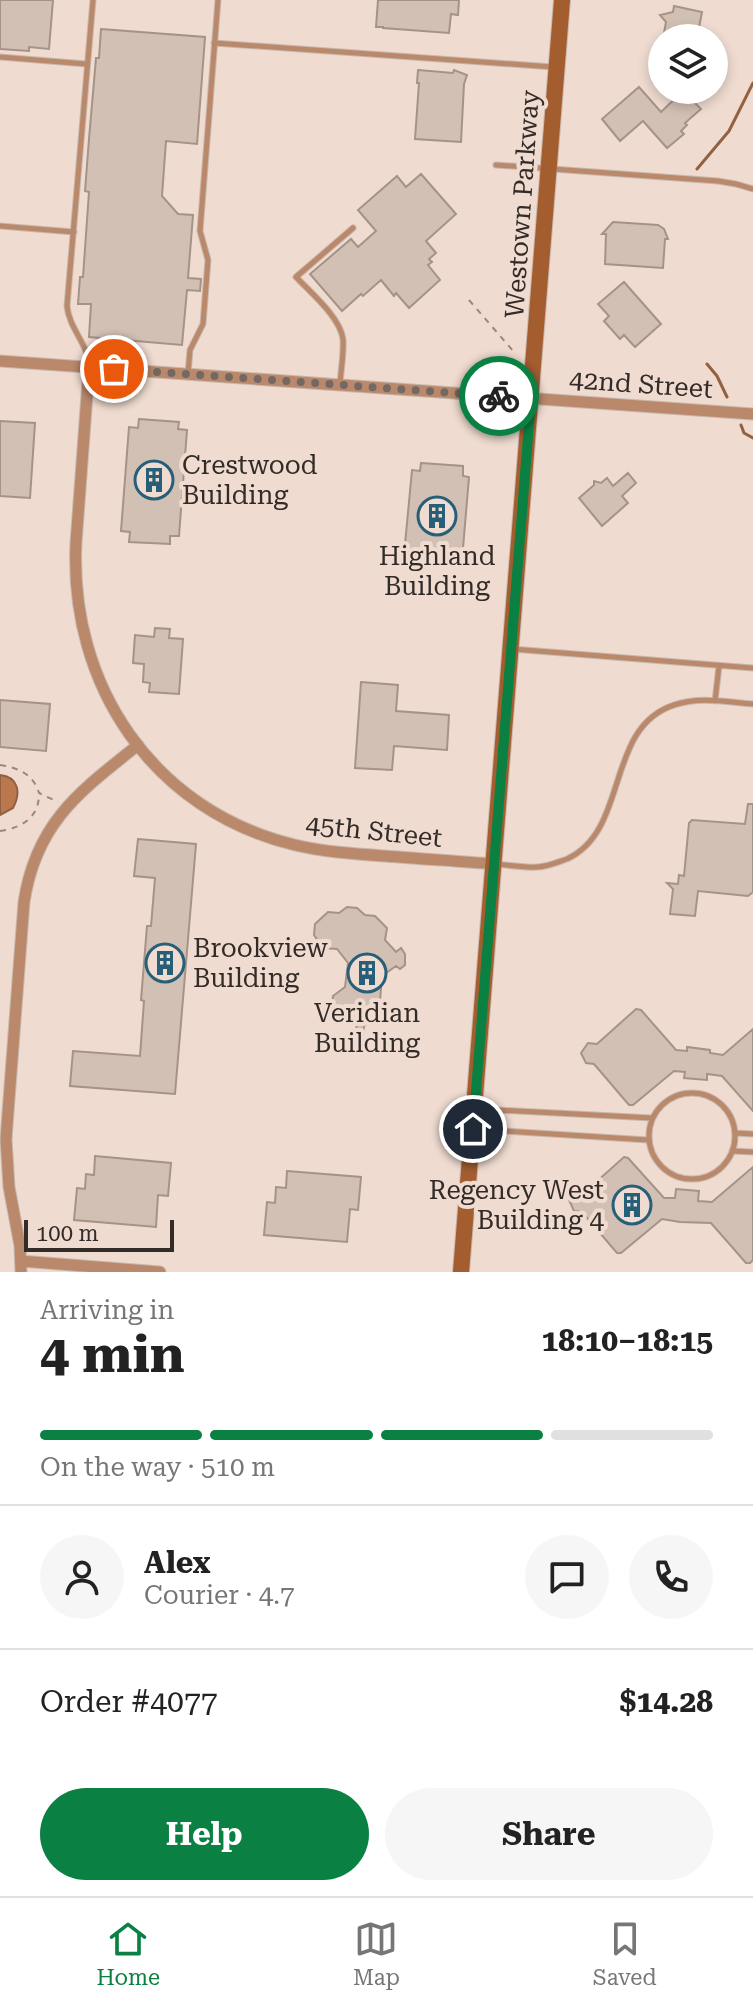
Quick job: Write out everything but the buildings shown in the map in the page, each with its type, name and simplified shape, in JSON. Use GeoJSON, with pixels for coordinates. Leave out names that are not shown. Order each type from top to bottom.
{"type":"FeatureCollection","features":[{"type":"Feature","properties":{"kind":"street","name":"Westown Parkway"},"geometry":{"type":"LineString","coordinates":[[461,1272],[562,0]]}},
{"type":"Feature","properties":{"kind":"street","name":"42nd Street"},"geometry":{"type":"LineString","coordinates":[[0,361],[753,414]]}},
{"type":"Feature","properties":{"kind":"street","name":"45th Street"},"geometry":{"type":"LineString","coordinates":[[89,368],[76,543],[77,602],[96,675],[116,714],[138,745],[166,776],[201,804],[232,822],[281,841],[342,852],[494,864]]}},
{"type":"Feature","properties":{"kind":"street"},"geometry":{"type":"LineString","coordinates":[[138,745],[65,807],[42,842],[35,859],[26,890],[5,1092],[7,1160],[21,1267],[160,1272]]}},
{"type":"Feature","properties":{"kind":"lane"},"geometry":{"type":"LineString","coordinates":[[89,368],[90,363],[73,329],[67,306],[93,0]]}},
{"type":"Feature","properties":{"kind":"lane"},"geometry":{"type":"LineString","coordinates":[[188,374],[190,350],[203,324],[208,260],[200,231],[218,0]]}},
{"type":"Feature","properties":{"kind":"lane"},"geometry":{"type":"LineString","coordinates":[[214,43],[557,67]]}},
{"type":"Feature","properties":{"kind":"lane"},"geometry":{"type":"LineString","coordinates":[[0,57],[86,64]]}},
{"type":"Feature","properties":{"kind":"lane"},"geometry":{"type":"LineString","coordinates":[[496,165],[718,181],[753,189]]}},
{"type":"Feature","properties":{"kind":"lane"},"geometry":{"type":"LineString","coordinates":[[0,226],[74,232]]}},
{"type":"Feature","properties":{"kind":"lane"},"geometry":{"type":"LineString","coordinates":[[340,385],[343,336],[331,315],[296,277],[353,228]]}},
{"type":"Feature","properties":{"kind":"lane"},"geometry":{"type":"LineString","coordinates":[[511,649],[753,668]]}},
{"type":"Feature","properties":{"kind":"lane"},"geometry":{"type":"LineString","coordinates":[[715,701],[719,665]]}},
{"type":"Feature","properties":{"kind":"lane"},"geometry":{"type":"LineString","coordinates":[[494,864],[538,867],[581,852],[601,827],[621,768],[645,723],[665,709],[699,699],[753,704]]}},
{"type":"Feature","properties":{"kind":"lane"},"geometry":{"type":"LineString","coordinates":[[690,1093],[704,1094],[723,1106],[735,1133],[732,1151],[726,1162],[711,1175],[694,1180],[683,1179],[664,1170],[651,1151],[648,1140],[652,1118],[658,1109],[671,1098],[690,1093]]}},
{"type":"Feature","properties":{"kind":"lane"},"geometry":{"type":"LineString","coordinates":[[474,1109],[652,1118]]}},
{"type":"Feature","properties":{"kind":"lane"},"geometry":{"type":"LineString","coordinates":[[473,1129],[648,1140]]}},
{"type":"Feature","properties":{"kind":"lane"},"geometry":{"type":"LineString","coordinates":[[735,1133],[753,1134]]}},
{"type":"Feature","properties":{"kind":"lane"},"geometry":{"type":"LineString","coordinates":[[732,1151],[753,1152]]}},
{"type":"Feature","properties":{"kind":"path"},"geometry":{"type":"LineString","coordinates":[[469,300],[514,352]]}},
{"type":"Feature","properties":{"kind":"path"},"geometry":{"type":"LineString","coordinates":[[0,765],[29,775],[39,793],[39,804],[31,817],[18,827],[0,831]]}},
{"type":"Feature","properties":{"kind":"path"},"geometry":{"type":"LineString","coordinates":[[39,793],[65,807]]}},
{"type":"Feature","properties":{"kind":"shaded area"},"geometry":{"type":"Polygon","coordinates":[[[0,775],[15,782],[17,797],[13,808],[0,815],[0,775]]]}},
{"type":"Feature","properties":{"kind":"waterway"},"geometry":{"type":"LineString","coordinates":[[697,169],[729,131],[753,83]]}},
{"type":"Feature","properties":{"kind":"waterway"},"geometry":{"type":"LineString","coordinates":[[707,364],[727,397]]}},
{"type":"Feature","properties":{"kind":"waterway"},"geometry":{"type":"LineString","coordinates":[[741,425],[744,433],[753,438]]}},
{"type":"Feature","properties":{"kind":"way so far"},"geometry":{"type":"LineString","coordinates":[[114,369],[499,396]]}},
{"type":"Feature","properties":{"kind":"place","name":"Crestwood Building"},"geometry":{"type":"Point","coordinates":[154,480]}},
{"type":"Feature","properties":{"kind":"place","name":"Highland Building"},"geometry":{"type":"Point","coordinates":[437,516]}},
{"type":"Feature","properties":{"kind":"place","name":"Brookview Building"},"geometry":{"type":"Point","coordinates":[165,963]}},
{"type":"Feature","properties":{"kind":"place","name":"Veridian Building"},"geometry":{"type":"Point","coordinates":[367,973]}},
{"type":"Feature","properties":{"kind":"place","name":"Regency West Building 4"},"geometry":{"type":"Point","coordinates":[632,1205]}},
{"type":"Feature","properties":{"kind":"route"},"geometry":{"type":"LineString","coordinates":[[473,1129],[531,399],[499,396]]}}]}
